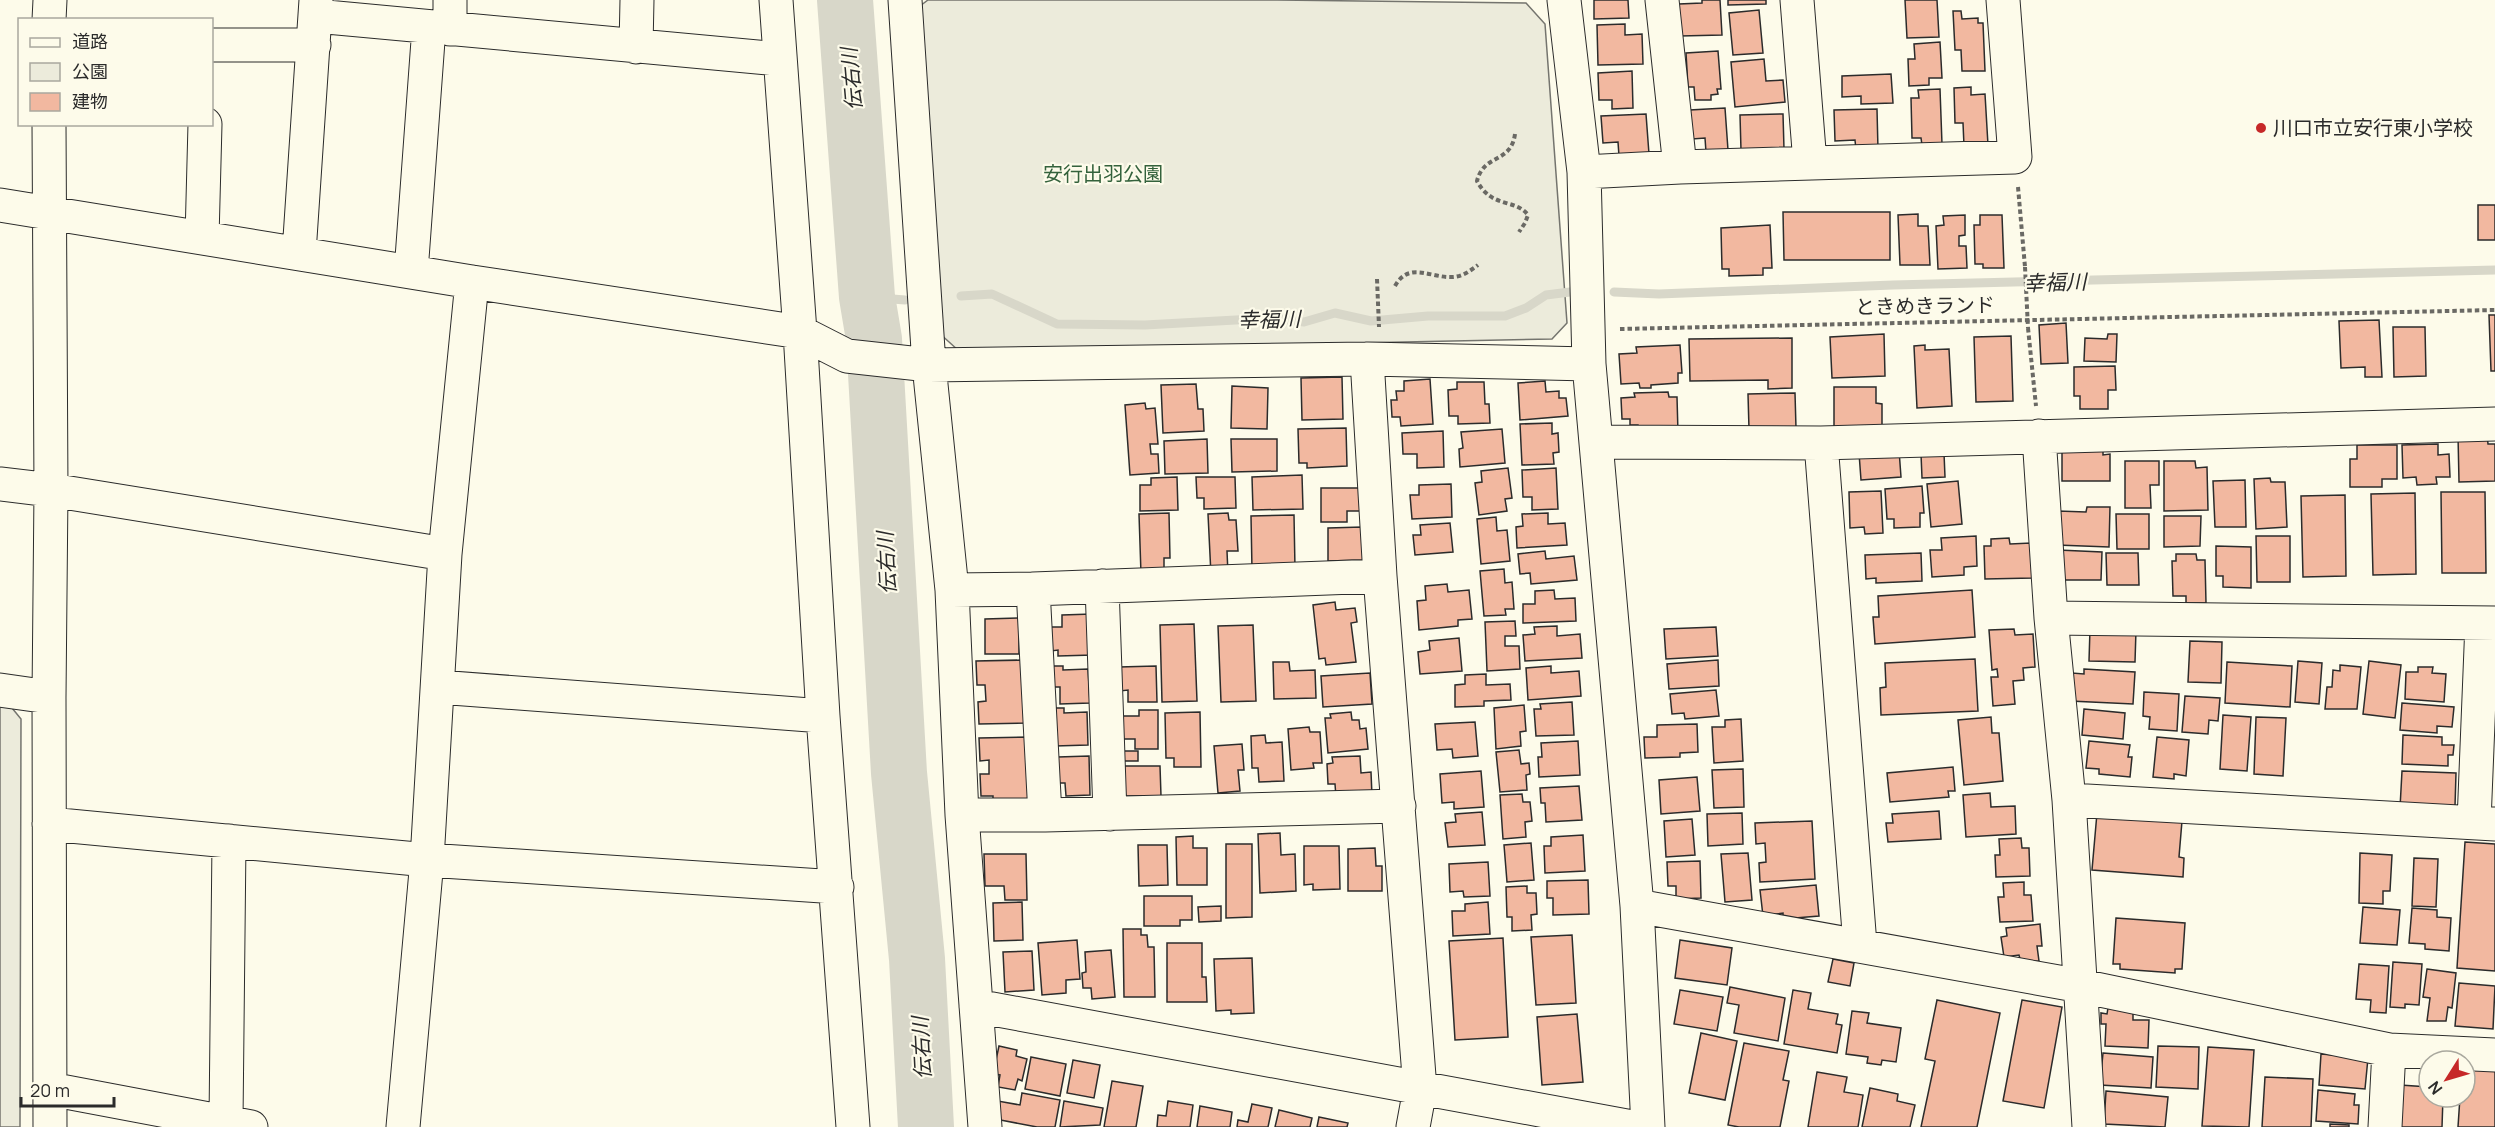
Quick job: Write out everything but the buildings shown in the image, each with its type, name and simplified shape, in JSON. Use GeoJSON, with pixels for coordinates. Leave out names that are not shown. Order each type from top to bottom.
{"type":"FeatureCollection","features":[{"type":"Feature","properties":{"kind":"street"},"geometry":{"type":"LineString","coordinates":[[50,0],[50,18]]}},
{"type":"Feature","properties":{"kind":"street"},"geometry":{"type":"LineString","coordinates":[[636,47],[637,0]]}},
{"type":"Feature","properties":{"kind":"street"},"geometry":{"type":"LineString","coordinates":[[776,0],[800,332],[823,716],[853,1127]]}},
{"type":"Feature","properties":{"kind":"street"},"geometry":{"type":"LineString","coordinates":[[905,0],[927,365],[952,590],[962,815],[985,1127]]}},
{"type":"Feature","properties":{"kind":"street"},"geometry":{"type":"LineString","coordinates":[[1563,0],[1584,172],[1589,364],[1637,906],[1648,1127]]}},
{"type":"Feature","properties":{"kind":"street"},"geometry":{"type":"LineString","coordinates":[[1662,0],[1680,167]]}},
{"type":"Feature","properties":{"kind":"street"},"geometry":{"type":"LineString","coordinates":[[1797,0],[1810,163]]}},
{"type":"Feature","properties":{"kind":"street"},"geometry":{"type":"LineString","coordinates":[[1584,172],[1680,167],[2015,158],[2004,0]]}},
{"type":"Feature","properties":{"kind":"street"},"geometry":{"type":"LineString","coordinates":[[411,272],[443,19]]}},
{"type":"Feature","properties":{"kind":"street"},"geometry":{"type":"LineString","coordinates":[[213,45],[315,20],[443,19],[636,47],[779,59]]}},
{"type":"Feature","properties":{"kind":"street"},"geometry":{"type":"LineString","coordinates":[[299,253],[315,20]]}},
{"type":"Feature","properties":{"kind":"street"},"geometry":{"type":"LineString","coordinates":[[49,126],[50,1127]]}},
{"type":"Feature","properties":{"kind":"street"},"geometry":{"type":"LineString","coordinates":[[202,238],[205,126]]}},
{"type":"Feature","properties":{"kind":"street"},"geometry":{"type":"LineString","coordinates":[[0,206],[800,332],[847,356],[927,365],[1374,359],[1589,364]]}},
{"type":"Feature","properties":{"kind":"street"},"geometry":{"type":"LineString","coordinates":[[404,1127],[427,860],[445,554],[471,282]]}},
{"type":"Feature","properties":{"kind":"street"},"geometry":{"type":"LineString","coordinates":[[1374,359],[1380,576],[1420,1089],[1413,1127]]}},
{"type":"Feature","properties":{"kind":"street"},"geometry":{"type":"LineString","coordinates":[[1597,442],[1821,443],[2495,424]]}},
{"type":"Feature","properties":{"kind":"street"},"geometry":{"type":"LineString","coordinates":[[2039,436],[2051,618],[2069,800],[2089,1127]]}},
{"type":"Feature","properties":{"kind":"street"},"geometry":{"type":"LineString","coordinates":[[1821,443],[1860,945]]}},
{"type":"Feature","properties":{"kind":"street"},"geometry":{"type":"LineString","coordinates":[[0,484],[51,490],[445,554]]}},
{"type":"Feature","properties":{"kind":"street"},"geometry":{"type":"LineString","coordinates":[[952,590],[1380,576]]}},
{"type":"Feature","properties":{"kind":"street"},"geometry":{"type":"LineString","coordinates":[[1102,586],[1110,814]]}},
{"type":"Feature","properties":{"kind":"street"},"geometry":{"type":"LineString","coordinates":[[1033,589],[1045,815]]}},
{"type":"Feature","properties":{"kind":"street"},"geometry":{"type":"LineString","coordinates":[[2051,618],[2489,623],[2485,823],[2069,800]]}},
{"type":"Feature","properties":{"kind":"street"},"geometry":{"type":"LineString","coordinates":[[438,687],[823,716]]}},
{"type":"Feature","properties":{"kind":"street"},"geometry":{"type":"LineString","coordinates":[[0,690],[49,697]]}},
{"type":"Feature","properties":{"kind":"street"},"geometry":{"type":"LineString","coordinates":[[962,815],[1110,814],[1399,806]]}},
{"type":"Feature","properties":{"kind":"street"},"geometry":{"type":"LineString","coordinates":[[49,824],[427,860],[837,888]]}},
{"type":"Feature","properties":{"kind":"street"},"geometry":{"type":"LineString","coordinates":[[50,1089],[239,1125],[229,842]]}},
{"type":"Feature","properties":{"kind":"street"},"geometry":{"type":"LineString","coordinates":[[1637,906],[2081,986],[2389,1050],[2495,1055]]}},
{"type":"Feature","properties":{"kind":"street"},"geometry":{"type":"LineString","coordinates":[[976,1006],[1632,1127]]}},
{"type":"Feature","properties":{"kind":"street"},"geometry":{"type":"LineString","coordinates":[[2385,1127],[2389,1050]]}},
{"type":"Feature","properties":{"kind":"path"},"geometry":{"type":"LineString","coordinates":[[1515,134],[1513,147],[1504,156],[1489,162],[1480,170],[1477,182],[1488,197],[1523,209],[1528,215],[1525,224],[1518,232]]}},
{"type":"Feature","properties":{"kind":"path"},"geometry":{"type":"LineString","coordinates":[[2015,158],[2039,436]]}},
{"type":"Feature","properties":{"kind":"path"},"geometry":{"type":"LineString","coordinates":[[1395,286],[1405,274],[1412,272],[1451,277],[1463,275],[1478,265]]}},
{"type":"Feature","properties":{"kind":"path"},"geometry":{"type":"LineString","coordinates":[[1374,359],[1377,279]]}},
{"type":"Feature","properties":{"kind":"path","name":"ときめきランド"},"geometry":{"type":"LineString","coordinates":[[1608,329],[2495,310]]}},
{"type":"Feature","properties":{"kind":"green space","name":"安行出羽公園"},"geometry":{"type":"Polygon","coordinates":[[[928,0],[1526,3],[1545,24],[1567,323],[1552,339],[959,351],[938,332],[916,9],[928,0]]]}},
{"type":"Feature","properties":{"kind":"green space"},"geometry":{"type":"Polygon","coordinates":[[[0,706],[12,708],[21,719],[20,1127],[0,1127],[0,706]]]}},
{"type":"Feature","properties":{"kind":"waterway","name":"伝右川"},"geometry":{"type":"LineString","coordinates":[[845,0],[867,297],[874,339],[899,773],[917,959],[926,1127]]}},
{"type":"Feature","properties":{"kind":"waterway","name":"幸福川"},"geometry":{"type":"LineString","coordinates":[[1614,292],[1659,294],[1893,285],[2495,270]]}},
{"type":"Feature","properties":{"kind":"waterway","name":"幸福川"},"geometry":{"type":"LineString","coordinates":[[961,296],[992,294],[1057,324],[1145,325],[1272,318],[1304,322],[1335,313],[1371,321],[1428,316],[1505,316],[1526,308],[1546,295],[1578,291]]}},
{"type":"Feature","properties":{"kind":"waterway","name":"幸福川"},"geometry":{"type":"LineString","coordinates":[[867,297],[905,300]]}},
{"type":"Feature","properties":{"kind":"place","name":"川口市立安行東小学校"},"geometry":{"type":"Point","coordinates":[2261,128]}}]}
